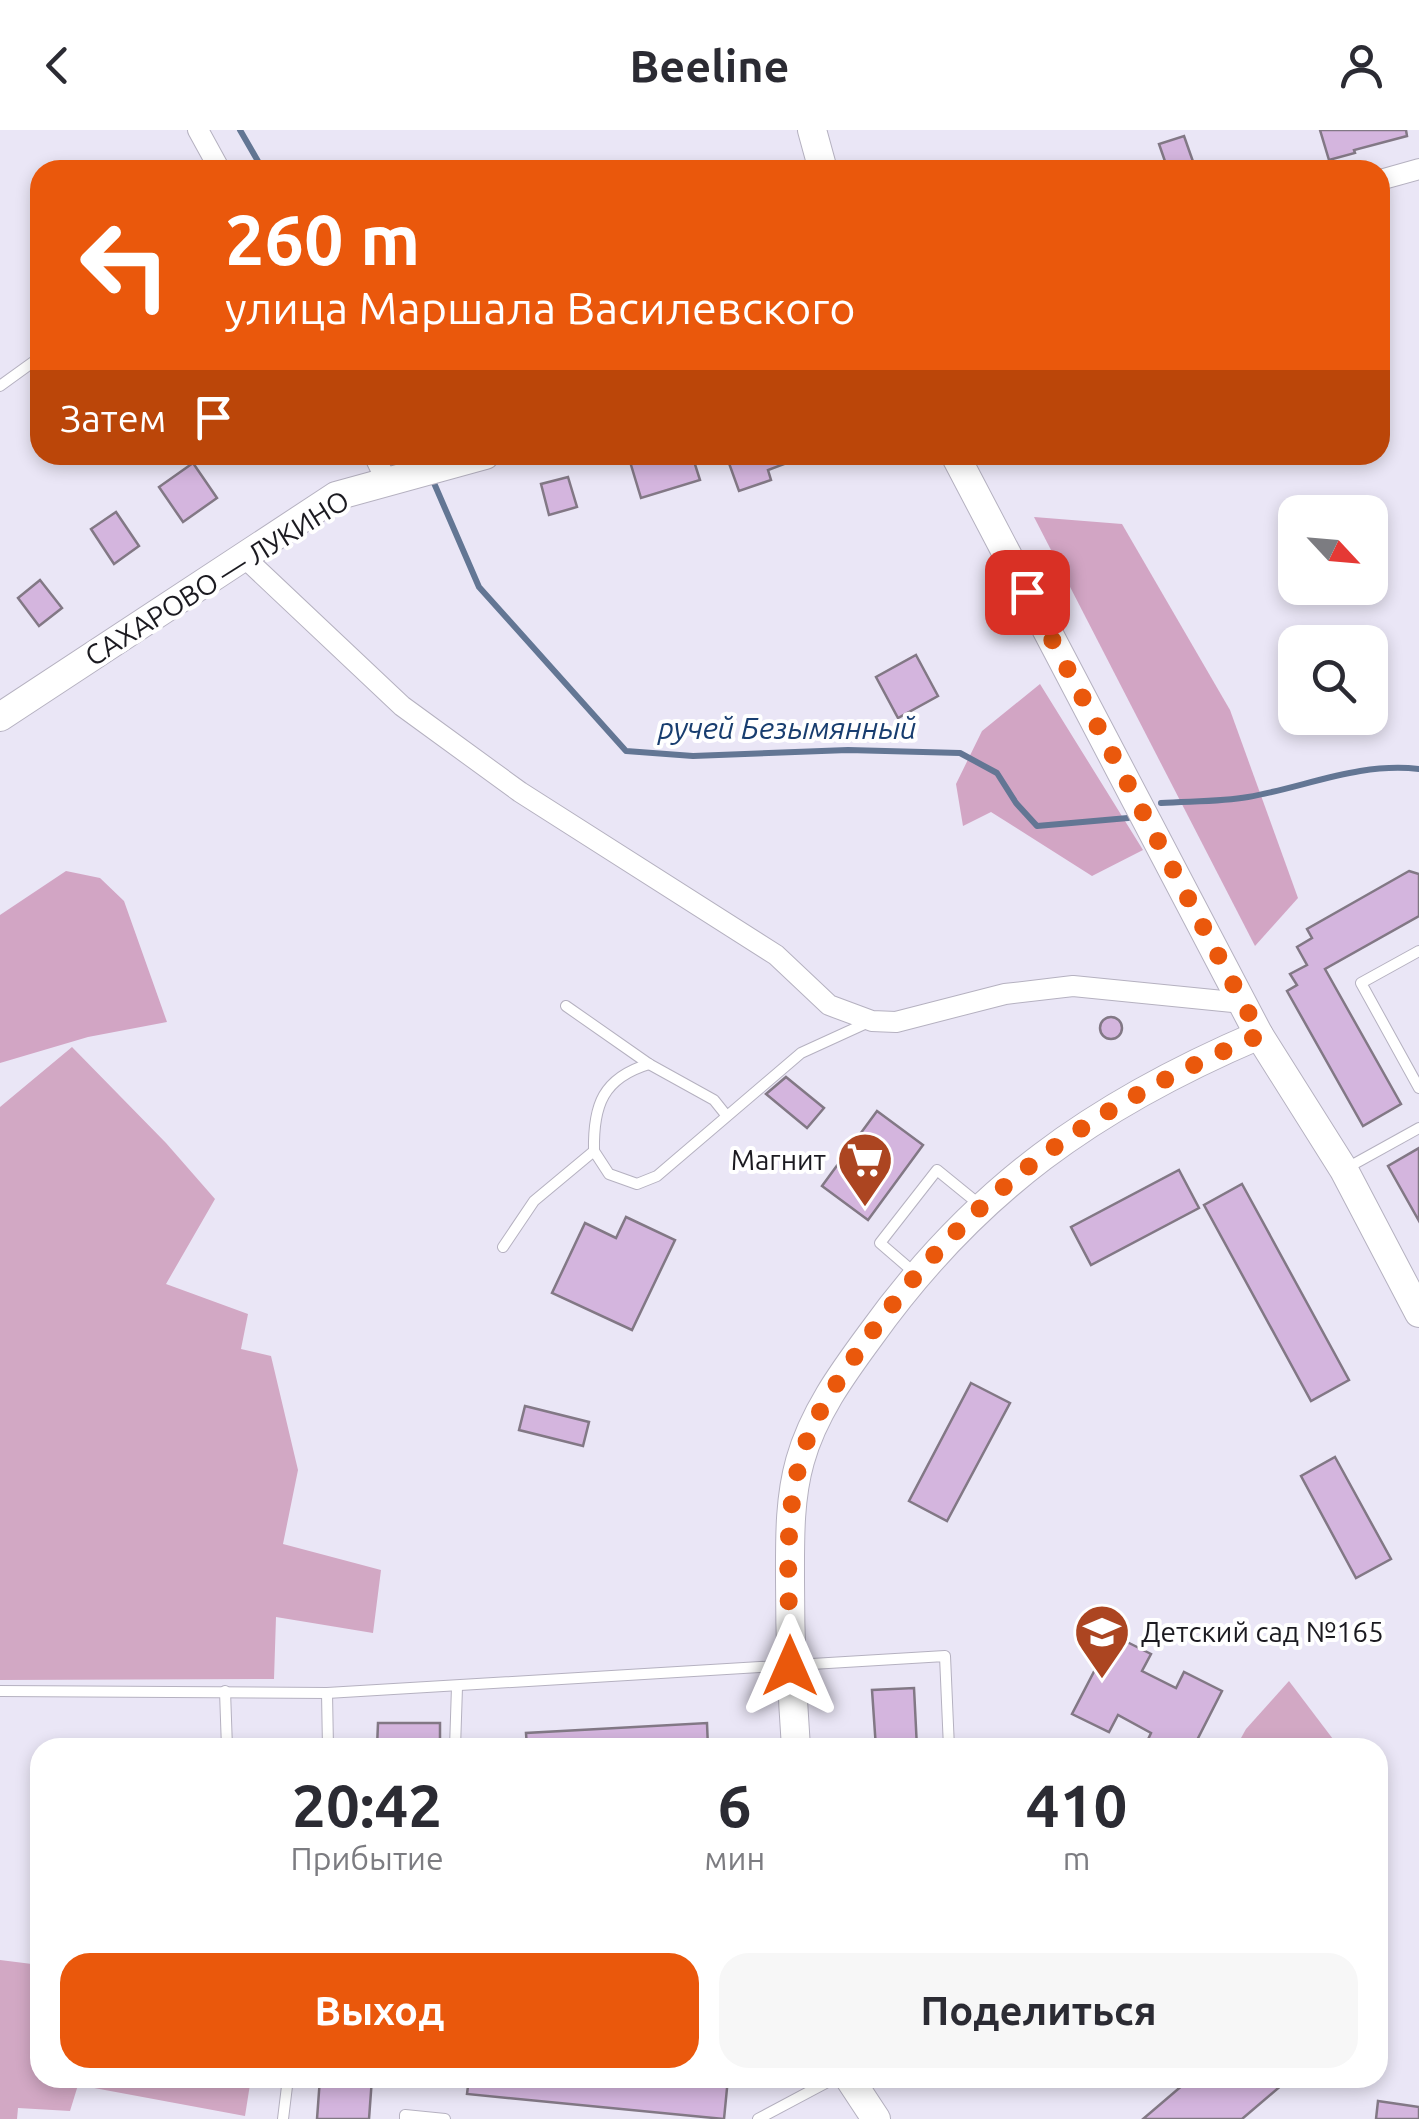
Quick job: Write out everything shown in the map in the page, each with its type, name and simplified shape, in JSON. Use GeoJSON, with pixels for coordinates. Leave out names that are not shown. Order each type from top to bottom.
{"type":"FeatureCollection","features":[{"type":"Feature","properties":{"kind":"street"},"geometry":{"type":"LineString","coordinates":[[198,130],[214,160]]}},
{"type":"Feature","properties":{"kind":"street"},"geometry":{"type":"LineString","coordinates":[[812,130],[820,160]]}},
{"type":"Feature","properties":{"kind":"street"},"geometry":{"type":"LineString","coordinates":[[1390,177],[1419,168]]}},
{"type":"Feature","properties":{"kind":"street","name":"САХАРОВО — ЛУКИНО"},"geometry":{"type":"LineString","coordinates":[[0,716],[380,468],[450,465]]}},
{"type":"Feature","properties":{"kind":"street"},"geometry":{"type":"LineString","coordinates":[[960,465],[1260,1035],[1344,1170],[1419,1313]]}},
{"type":"Feature","properties":{"kind":"street"},"geometry":{"type":"LineString","coordinates":[[243,556],[402,706],[520,792],[776,956],[828,1005],[872,1021],[896,1022],[1006,994],[1073,986],[1243,1003]]}},
{"type":"Feature","properties":{"kind":"street"},"geometry":{"type":"LineString","coordinates":[[795,1738],[790,1666],[790,1523],[800,1461],[829,1395],[916,1274],[981,1206],[1032,1162],[1112,1108],[1197,1062],[1260,1035]]}},
{"type":"Feature","properties":{"kind":"street"},"geometry":{"type":"LineString","coordinates":[[856,2088],[876,2119]]}},
{"type":"Feature","properties":{"kind":"lane"},"geometry":{"type":"LineString","coordinates":[[0,386],[30,364]]}},
{"type":"Feature","properties":{"kind":"lane"},"geometry":{"type":"LineString","coordinates":[[1419,952],[1360,983],[1419,1088]]}},
{"type":"Feature","properties":{"kind":"lane"},"geometry":{"type":"LineString","coordinates":[[566,1006],[650,1064],[714,1100],[726,1115]]}},
{"type":"Feature","properties":{"kind":"lane"},"geometry":{"type":"LineString","coordinates":[[650,1064],[626,1071],[606,1092],[594,1123],[594,1151],[610,1174],[637,1184],[657,1176],[801,1053],[872,1021]]}},
{"type":"Feature","properties":{"kind":"lane"},"geometry":{"type":"LineString","coordinates":[[1344,1170],[1419,1128]]}},
{"type":"Feature","properties":{"kind":"lane"},"geometry":{"type":"LineString","coordinates":[[502,1247],[534,1201],[594,1151]]}},
{"type":"Feature","properties":{"kind":"lane"},"geometry":{"type":"LineString","coordinates":[[916,1274],[880,1244],[937,1170],[981,1206]]}},
{"type":"Feature","properties":{"kind":"lane"},"geometry":{"type":"LineString","coordinates":[[0,1691],[327,1692],[945,1656],[949,1738]]}},
{"type":"Feature","properties":{"kind":"lane"},"geometry":{"type":"LineString","coordinates":[[455,1738],[456,1686]]}},
{"type":"Feature","properties":{"kind":"lane"},"geometry":{"type":"LineString","coordinates":[[225,1691],[227,1738]]}},
{"type":"Feature","properties":{"kind":"lane"},"geometry":{"type":"LineString","coordinates":[[327,1692],[328,1738]]}},
{"type":"Feature","properties":{"kind":"lane"},"geometry":{"type":"LineString","coordinates":[[284,2119],[287,2088]]}},
{"type":"Feature","properties":{"kind":"lane"},"geometry":{"type":"LineString","coordinates":[[758,2119],[816,2088]]}},
{"type":"Feature","properties":{"kind":"lane"},"geometry":{"type":"LineString","coordinates":[[404,2119],[445,2119]]}},
{"type":"Feature","properties":{"kind":"shaded area"},"geometry":{"type":"Polygon","coordinates":[[[1034,517],[1122,524],[1230,710],[1298,898],[1255,946],[1034,517]]]}},
{"type":"Feature","properties":{"kind":"shaded area"},"geometry":{"type":"Polygon","coordinates":[[[1040,684],[1143,850],[1092,876],[991,812],[963,826],[956,784],[982,731],[1040,684]]]}},
{"type":"Feature","properties":{"kind":"shaded area"},"geometry":{"type":"Polygon","coordinates":[[[66,871],[100,878],[124,901],[167,1022],[88,1037],[0,1063],[0,915],[66,871]]]}},
{"type":"Feature","properties":{"kind":"shaded area"},"geometry":{"type":"Polygon","coordinates":[[[72,1047],[215,1199],[166,1284],[248,1314],[241,1349],[271,1356],[298,1470],[283,1544],[381,1570],[373,1633],[276,1617],[274,1679],[0,1680],[0,1107],[72,1047]]]}},
{"type":"Feature","properties":{"kind":"shaded area"},"geometry":{"type":"Polygon","coordinates":[[[1289,1681],[1332,1738],[1241,1738],[1289,1681]]]}},
{"type":"Feature","properties":{"kind":"shaded area"},"geometry":{"type":"Polygon","coordinates":[[[0,1960],[30,1964],[30,2088],[77,2088],[70,2111],[18,2108],[17,2119],[0,2119],[0,1960]]]}},
{"type":"Feature","properties":{"kind":"shaded area"},"geometry":{"type":"Polygon","coordinates":[[[94,2088],[249,2088],[245,2116],[94,2088]]]}},
{"type":"Feature","properties":{"kind":"building"},"geometry":{"type":"Polygon","coordinates":[[[1320,130],[1406,130],[1407,136],[1329,160],[1320,130]]]}},
{"type":"Feature","properties":{"kind":"building"},"geometry":{"type":"Polygon","coordinates":[[[1184,136],[1192,160],[1165,160],[1159,144],[1184,136]]]}},
{"type":"Feature","properties":{"kind":"building"},"geometry":{"type":"Polygon","coordinates":[[[194,465],[217,498],[183,522],[159,487],[194,465]]]}},
{"type":"Feature","properties":{"kind":"building"},"geometry":{"type":"Polygon","coordinates":[[[631,465],[695,465],[700,480],[641,498],[631,465]]]}},
{"type":"Feature","properties":{"kind":"building"},"geometry":{"type":"Polygon","coordinates":[[[730,465],[781,465],[768,470],[771,480],[739,491],[730,465]]]}},
{"type":"Feature","properties":{"kind":"building"},"geometry":{"type":"Polygon","coordinates":[[[568,477],[577,507],[549,515],[541,484],[568,477]]]}},
{"type":"Feature","properties":{"kind":"building"},"geometry":{"type":"Polygon","coordinates":[[[116,512],[139,546],[114,564],[91,529],[116,512]]]}},
{"type":"Feature","properties":{"kind":"building"},"geometry":{"type":"Polygon","coordinates":[[[40,580],[62,608],[39,626],[18,598],[40,580]]]}},
{"type":"Feature","properties":{"kind":"building"},"geometry":{"type":"Polygon","coordinates":[[[916,655],[938,696],[898,718],[876,677],[916,655]]]}},
{"type":"Feature","properties":{"kind":"building"},"geometry":{"type":"Polygon","coordinates":[[[1409,871],[1419,874],[1419,916],[1325,969],[1401,1104],[1363,1126],[1287,991],[1297,985],[1290,974],[1307,965],[1297,947],[1312,938],[1307,929],[1409,871]]]}},
{"type":"Feature","properties":{"kind":"building"},"geometry":{"type":"Polygon","coordinates":[[[1111,1017],[1119,1020],[1119,1036],[1111,1039],[1103,1036],[1100,1028],[1103,1020],[1111,1017]]]}},
{"type":"Feature","properties":{"kind":"building"},"geometry":{"type":"Polygon","coordinates":[[[786,1077],[824,1108],[807,1128],[766,1094],[786,1077]]]}},
{"type":"Feature","properties":{"kind":"building"},"geometry":{"type":"Polygon","coordinates":[[[877,1111],[923,1145],[868,1220],[822,1186],[877,1111]]]}},
{"type":"Feature","properties":{"kind":"building"},"geometry":{"type":"Polygon","coordinates":[[[1419,1148],[1419,1221],[1388,1166],[1419,1148]]]}},
{"type":"Feature","properties":{"kind":"building"},"geometry":{"type":"Polygon","coordinates":[[[1179,1170],[1199,1208],[1091,1265],[1071,1227],[1179,1170]]]}},
{"type":"Feature","properties":{"kind":"building"},"geometry":{"type":"Polygon","coordinates":[[[1242,1184],[1349,1380],[1311,1401],[1204,1205],[1242,1184]]]}},
{"type":"Feature","properties":{"kind":"building"},"geometry":{"type":"Polygon","coordinates":[[[626,1217],[675,1240],[632,1330],[552,1293],[585,1223],[616,1238],[626,1217]]]}},
{"type":"Feature","properties":{"kind":"building"},"geometry":{"type":"Polygon","coordinates":[[[971,1383],[1010,1403],[947,1521],[909,1501],[971,1383]]]}},
{"type":"Feature","properties":{"kind":"building"},"geometry":{"type":"Polygon","coordinates":[[[525,1406],[589,1422],[583,1446],[519,1430],[525,1406]]]}},
{"type":"Feature","properties":{"kind":"building"},"geometry":{"type":"Polygon","coordinates":[[[1335,1457],[1391,1559],[1356,1578],[1301,1476],[1335,1457]]]}},
{"type":"Feature","properties":{"kind":"building"},"geometry":{"type":"Polygon","coordinates":[[[1113,1635],[1151,1654],[1142,1671],[1176,1688],[1184,1672],[1222,1691],[1198,1738],[1149,1738],[1151,1733],[1118,1715],[1109,1732],[1072,1714],[1113,1635]]]}},
{"type":"Feature","properties":{"kind":"building"},"geometry":{"type":"Polygon","coordinates":[[[914,1688],[916,1738],[875,1738],[872,1690],[914,1688]]]}},
{"type":"Feature","properties":{"kind":"building"},"geometry":{"type":"Polygon","coordinates":[[[378,1723],[440,1723],[440,1738],[377,1738],[378,1723]]]}},
{"type":"Feature","properties":{"kind":"building"},"geometry":{"type":"Polygon","coordinates":[[[707,1723],[708,1738],[526,1738],[526,1733],[707,1723]]]}},
{"type":"Feature","properties":{"kind":"building"},"geometry":{"type":"Polygon","coordinates":[[[319,2088],[371,2088],[369,2119],[317,2119],[319,2088]]]}},
{"type":"Feature","properties":{"kind":"building"},"geometry":{"type":"Polygon","coordinates":[[[468,2088],[727,2088],[724,2119],[467,2094],[468,2088]]]}},
{"type":"Feature","properties":{"kind":"building"},"geometry":{"type":"Polygon","coordinates":[[[1179,2088],[1278,2088],[1242,2119],[1143,2119],[1179,2088]]]}},
{"type":"Feature","properties":{"kind":"building"},"geometry":{"type":"Polygon","coordinates":[[[1378,2101],[1419,2107],[1419,2119],[1376,2119],[1378,2101]]]}},
{"type":"Feature","properties":{"kind":"waterway","name":"ручей Безымянный"},"geometry":{"type":"LineString","coordinates":[[240,130],[257,160]]}},
{"type":"Feature","properties":{"kind":"waterway","name":"ручей Безымянный"},"geometry":{"type":"LineString","coordinates":[[434,483],[479,587],[626,751],[693,756],[848,750],[960,753],[997,773],[1037,826],[1128,818]]}},
{"type":"Feature","properties":{"kind":"waterway","name":"ручей Безымянный"},"geometry":{"type":"LineString","coordinates":[[1161,803],[1248,797],[1375,769],[1419,769]]}},
{"type":"Feature","properties":{"kind":"place","name":"Магнит"},"geometry":{"type":"Point","coordinates":[865,1209]}},
{"type":"Feature","properties":{"kind":"place","name":"Детский сад №165"},"geometry":{"type":"Point","coordinates":[1102,1681]}},
{"type":"Feature","properties":{"kind":"route"},"geometry":{"type":"LineString","coordinates":[[790,1666],[790,1523],[800,1461],[829,1395],[882,1319],[922,1267],[987,1199],[1032,1162],[1140,1091],[1260,1035],[1027,592]]}}]}
